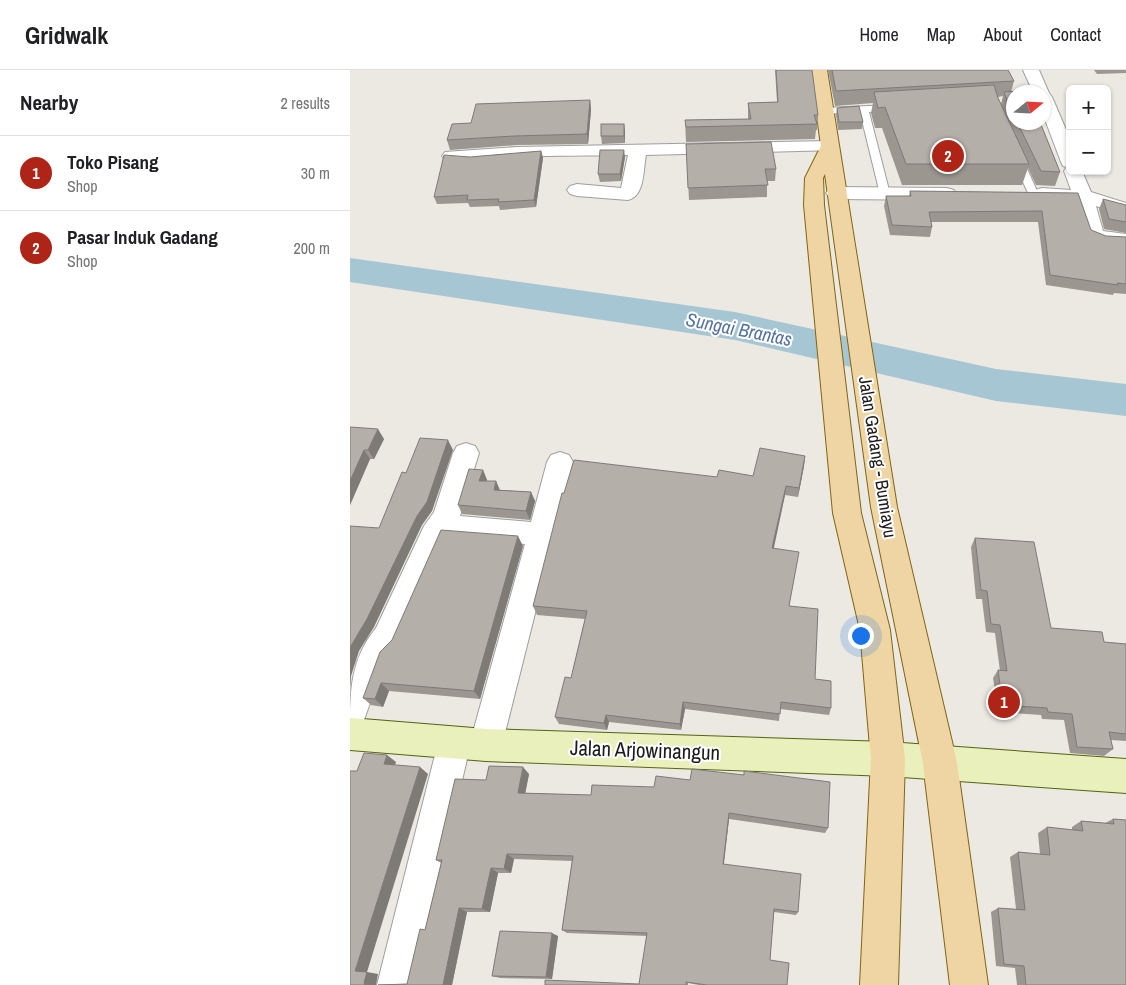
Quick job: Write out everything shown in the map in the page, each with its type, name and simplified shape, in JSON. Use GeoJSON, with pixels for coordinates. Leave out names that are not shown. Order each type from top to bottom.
{"type":"FeatureCollection","features":[{"type":"Feature","properties":{"kind":"main road","name":"Jalan Gadang - Bumiayu"},"geometry":{"type":"LineString","coordinates":[[819,70],[837,202],[884,507],[940,763],[970,985]]}},
{"type":"Feature","properties":{"kind":"main road","name":"Jalan Gadang - Bumiayu"},"geometry":{"type":"LineString","coordinates":[[829,147],[814,178],[814,206],[847,513],[875,630],[888,759],[879,985]]}},
{"type":"Feature","properties":{"kind":"main road","name":"Jalan Arjowinangun"},"geometry":{"type":"LineString","coordinates":[[350,734],[470,744],[888,759],[1126,776]]}},
{"type":"Feature","properties":{"kind":"street"},"geometry":{"type":"LineString","coordinates":[[1031,70],[1038,85]]}},
{"type":"Feature","properties":{"kind":"street"},"geometry":{"type":"LineString","coordinates":[[1051,116],[1066,152]]}},
{"type":"Feature","properties":{"kind":"street"},"geometry":{"type":"LineString","coordinates":[[451,156],[484,156],[517,152],[638,149],[829,147]]}},
{"type":"Feature","properties":{"kind":"street"},"geometry":{"type":"LineString","coordinates":[[577,190],[628,194],[630,192],[638,149]]}},
{"type":"Feature","properties":{"kind":"street"},"geometry":{"type":"LineString","coordinates":[[1075,175],[1084,196],[1094,234],[1101,238],[1126,240]]}},
{"type":"Feature","properties":{"kind":"street"},"geometry":{"type":"LineString","coordinates":[[1013,193],[1084,196],[1126,209]]}},
{"type":"Feature","properties":{"kind":"street"},"geometry":{"type":"LineString","coordinates":[[837,202],[885,194],[964,194]]}},
{"type":"Feature","properties":{"kind":"street"},"geometry":{"type":"LineString","coordinates":[[350,717],[374,651],[388,638],[438,526],[446,518],[466,453]]}},
{"type":"Feature","properties":{"kind":"street"},"geometry":{"type":"LineString","coordinates":[[396,985],[470,744],[541,534],[560,462]]}},
{"type":"Feature","properties":{"kind":"street"},"geometry":{"type":"LineString","coordinates":[[438,526],[541,534]]}},
{"type":"Feature","properties":{"kind":"lane"},"geometry":{"type":"LineString","coordinates":[[824,110],[904,107]]}},
{"type":"Feature","properties":{"kind":"lane"},"geometry":{"type":"LineString","coordinates":[[864,110],[885,194]]}},
{"type":"Feature","properties":{"kind":"lane"},"geometry":{"type":"LineString","coordinates":[[1014,151],[1033,193]]}},
{"type":"Feature","properties":{"kind":"building"},"geometry":{"type":"Polygon","coordinates":[[[776,70],[812,70],[818,115],[814,115],[817,124],[686,127],[685,120],[751,119],[748,103],[778,102],[776,70]]]}},
{"type":"Feature","properties":{"kind":"building"},"geometry":{"type":"Polygon","coordinates":[[[832,70],[1008,70],[1014,81],[836,91],[832,70]]]}},
{"type":"Feature","properties":{"kind":"building"},"geometry":{"type":"Polygon","coordinates":[[[994,85],[1006,115],[1006,130],[1013,130],[1029,164],[906,164],[885,107],[878,108],[874,92],[994,85]]]}},
{"type":"Feature","properties":{"kind":"building"},"geometry":{"type":"Polygon","coordinates":[[[590,100],[587,134],[447,140],[452,124],[471,123],[476,104],[590,100]]]}},
{"type":"Feature","properties":{"kind":"building"},"geometry":{"type":"Polygon","coordinates":[[[859,106],[863,122],[839,122],[837,108],[859,106]]]}},
{"type":"Feature","properties":{"kind":"building"},"geometry":{"type":"Polygon","coordinates":[[[601,124],[624,124],[624,136],[601,136],[601,124]]]}},
{"type":"Feature","properties":{"kind":"building"},"geometry":{"type":"Polygon","coordinates":[[[1021,130],[1043,130],[1060,172],[1041,171],[1021,130]]]}},
{"type":"Feature","properties":{"kind":"building"},"geometry":{"type":"Polygon","coordinates":[[[771,142],[776,169],[765,169],[768,185],[688,188],[686,144],[771,142]]]}},
{"type":"Feature","properties":{"kind":"building"},"geometry":{"type":"Polygon","coordinates":[[[600,150],[624,150],[620,174],[598,174],[600,150]]]}},
{"type":"Feature","properties":{"kind":"building"},"geometry":{"type":"Polygon","coordinates":[[[541,151],[534,200],[498,202],[499,199],[467,200],[468,195],[434,197],[444,155],[470,157],[541,151]]]}},
{"type":"Feature","properties":{"kind":"building"},"geometry":{"type":"Polygon","coordinates":[[[910,191],[1078,193],[1091,230],[1106,236],[1126,237],[1126,284],[1117,283],[1118,285],[1050,275],[1042,211],[929,212],[932,227],[892,225],[886,196],[911,196],[910,191]]]}},
{"type":"Feature","properties":{"kind":"building"},"geometry":{"type":"Polygon","coordinates":[[[1103,199],[1126,205],[1126,222],[1109,219],[1103,199]]]}},
{"type":"Feature","properties":{"kind":"building"},"geometry":{"type":"Polygon","coordinates":[[[350,427],[378,429],[368,450],[364,450],[350,481],[350,427]]]}},
{"type":"Feature","properties":{"kind":"building"},"geometry":{"type":"Polygon","coordinates":[[[420,438],[448,440],[427,502],[417,516],[367,619],[350,649],[350,526],[379,528],[402,472],[406,473],[420,438]]]}},
{"type":"Feature","properties":{"kind":"building"},"geometry":{"type":"Polygon","coordinates":[[[760,448],[805,456],[799,488],[786,486],[772,548],[799,552],[789,606],[818,609],[815,679],[831,681],[831,708],[781,702],[780,714],[683,702],[680,724],[606,715],[604,723],[555,717],[565,677],[571,678],[587,611],[533,606],[562,493],[564,493],[574,460],[717,477],[719,470],[753,476],[760,448]]]}},
{"type":"Feature","properties":{"kind":"building"},"geometry":{"type":"Polygon","coordinates":[[[469,469],[483,470],[479,481],[496,481],[494,490],[531,492],[526,511],[458,505],[469,469]]]}},
{"type":"Feature","properties":{"kind":"building"},"geometry":{"type":"Polygon","coordinates":[[[441,530],[518,536],[474,691],[381,683],[375,699],[363,698],[380,652],[392,640],[441,530]]]}},
{"type":"Feature","properties":{"kind":"building"},"geometry":{"type":"Polygon","coordinates":[[[975,538],[1034,542],[1051,628],[1102,632],[1104,642],[1126,644],[1126,734],[1109,732],[1113,749],[1077,747],[1072,714],[1048,712],[1047,708],[1003,705],[998,670],[1007,671],[1000,625],[991,624],[987,591],[981,590],[975,538]]]}},
{"type":"Feature","properties":{"kind":"building"},"geometry":{"type":"Polygon","coordinates":[[[364,753],[387,755],[384,764],[420,767],[355,971],[367,972],[365,985],[350,985],[350,771],[357,771],[364,753]]]}},
{"type":"Feature","properties":{"kind":"building"},"geometry":{"type":"Polygon","coordinates":[[[489,766],[523,767],[518,793],[591,795],[592,785],[654,787],[656,776],[690,780],[692,769],[744,775],[744,771],[830,782],[828,828],[729,813],[723,864],[801,874],[798,912],[774,909],[770,960],[789,963],[787,985],[707,985],[686,982],[686,985],[545,985],[545,980],[639,984],[647,933],[562,930],[573,856],[507,854],[504,869],[491,868],[482,909],[459,908],[443,985],[378,985],[407,984],[420,929],[425,930],[442,860],[436,860],[455,779],[486,780],[489,766]]]}},
{"type":"Feature","properties":{"kind":"building"},"geometry":{"type":"Polygon","coordinates":[[[1113,819],[1126,820],[1126,985],[1026,985],[1024,966],[1004,964],[998,908],[1025,910],[1018,852],[1050,855],[1047,827],[1083,831],[1081,821],[1114,824],[1113,819]]]}},
{"type":"Feature","properties":{"kind":"building"},"geometry":{"type":"Polygon","coordinates":[[[500,931],[552,933],[546,977],[492,976],[500,931]]]}},
{"type":"Feature","properties":{"kind":"waterway","name":"Sungai Brantas"},"geometry":{"type":"LineString","coordinates":[[350,270],[735,326],[996,385],[1126,400]]}},
{"type":"Feature","properties":{"kind":"place","name":"Pasar Induk Gadang"},"geometry":{"type":"Point","coordinates":[948,156]}},
{"type":"Feature","properties":{"kind":"place","name":"Toko Pisang"},"geometry":{"type":"Point","coordinates":[1004,702]}}]}
